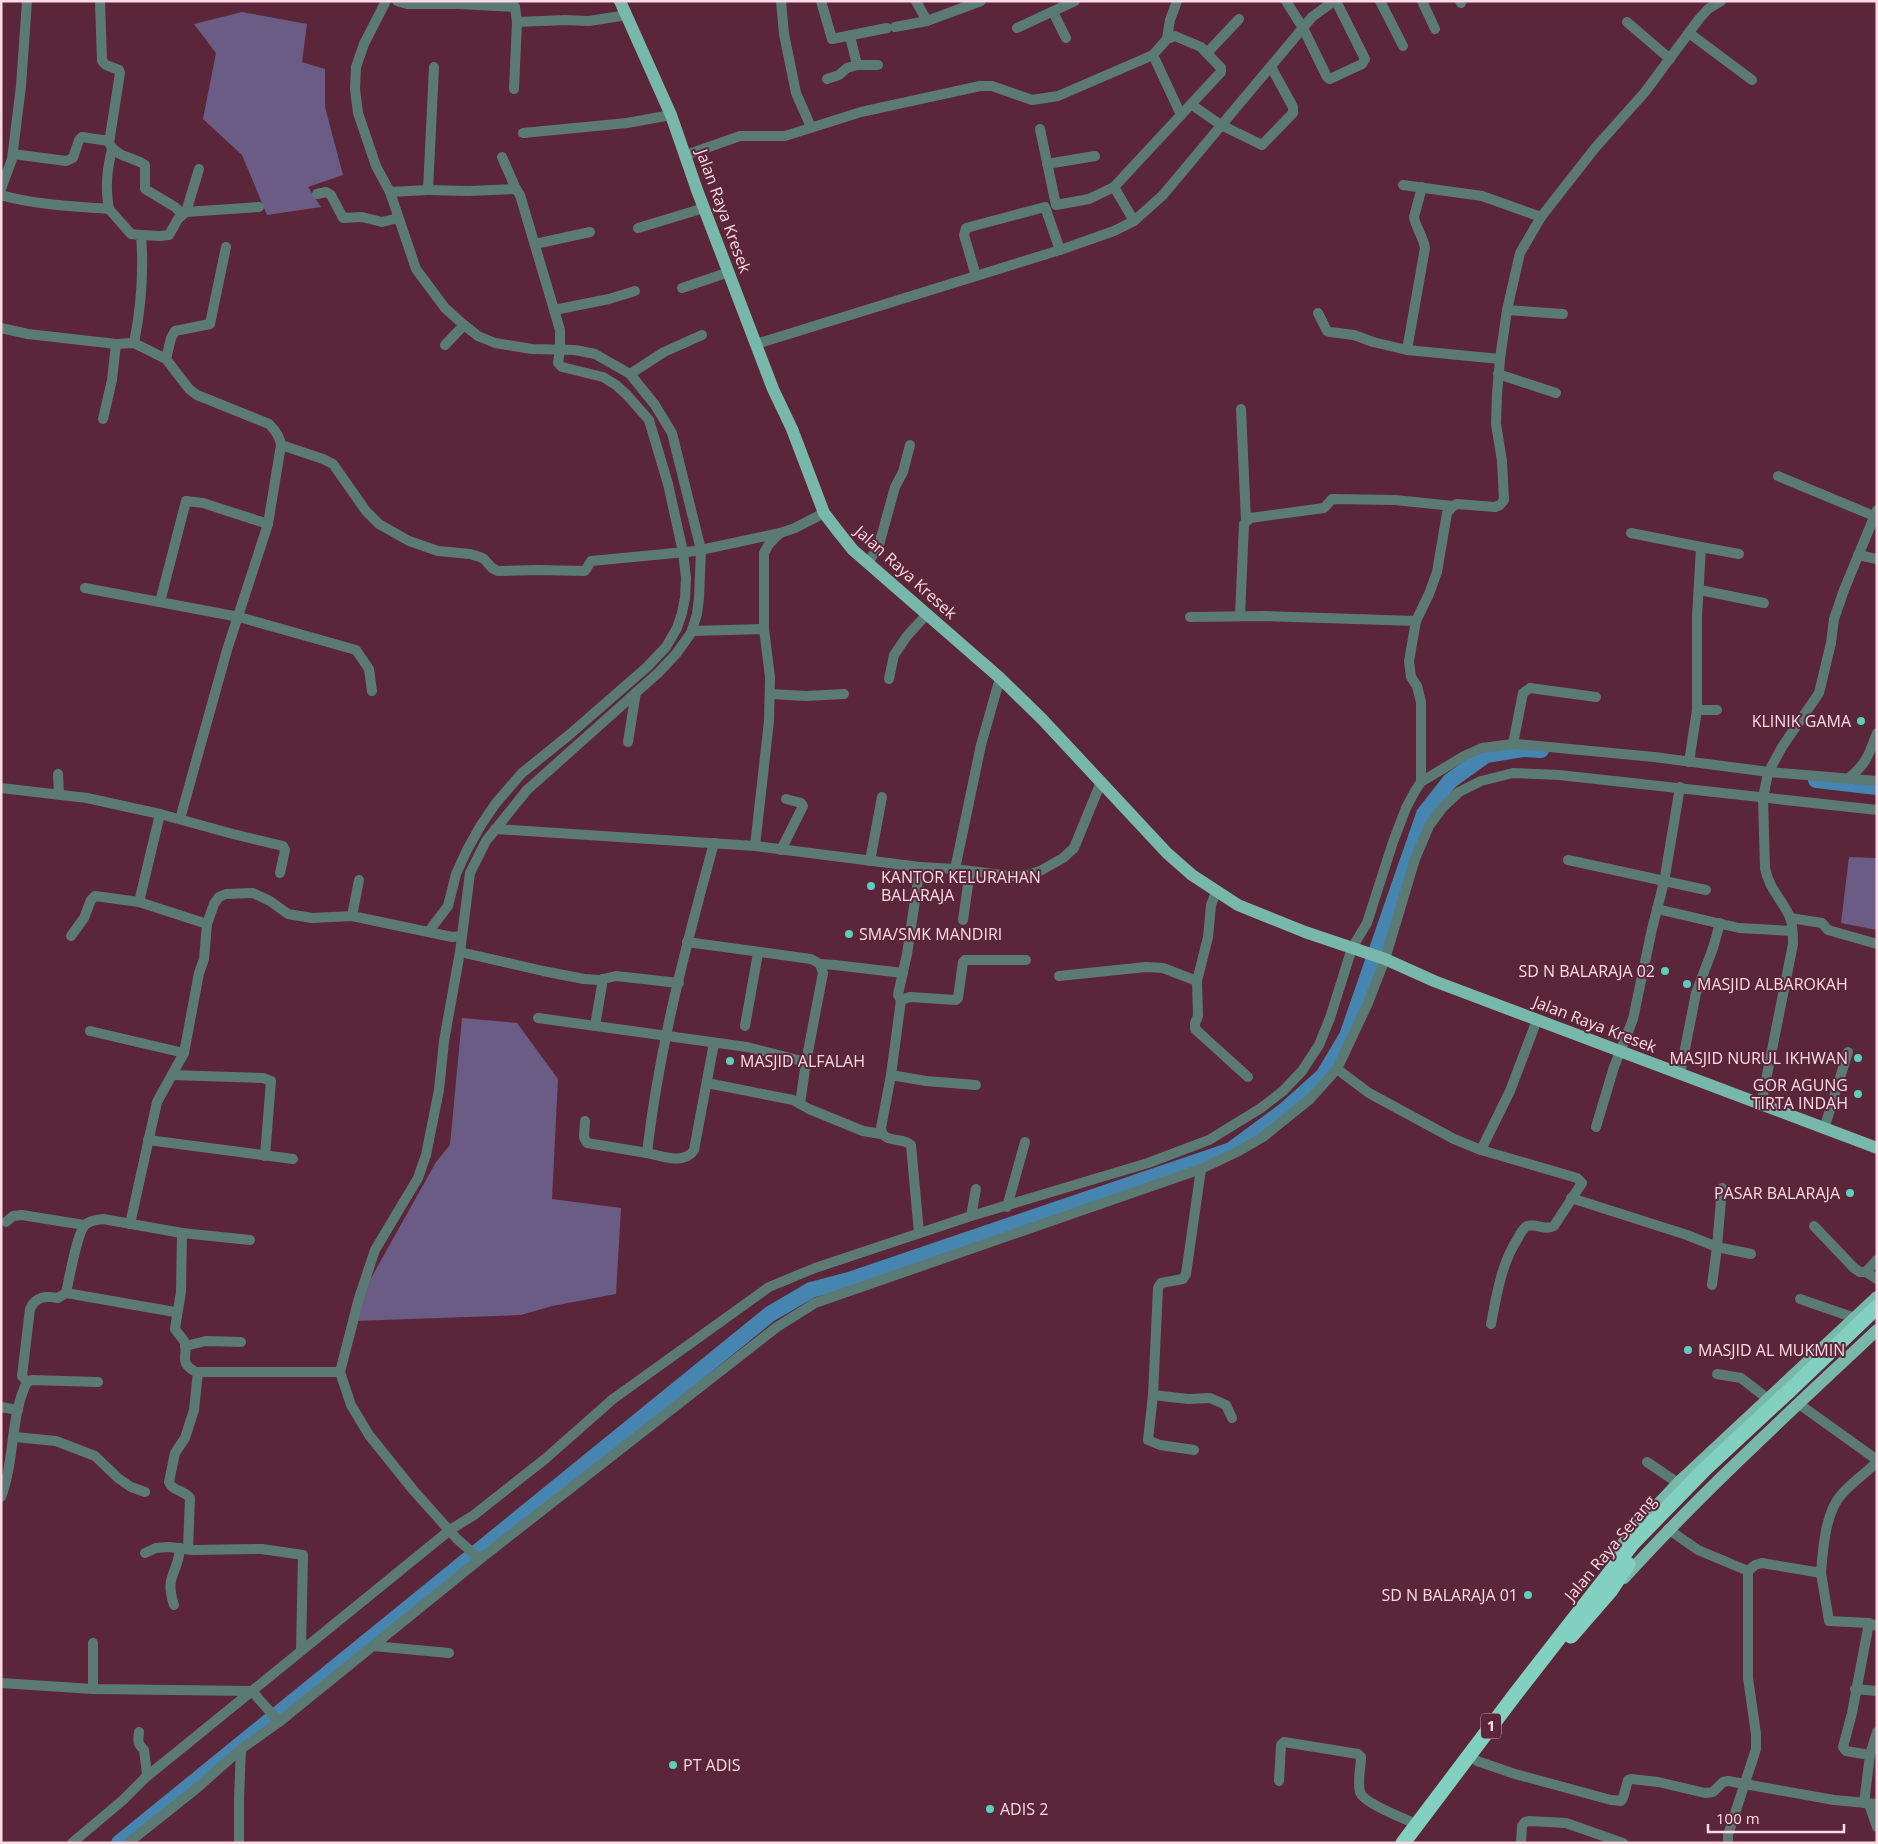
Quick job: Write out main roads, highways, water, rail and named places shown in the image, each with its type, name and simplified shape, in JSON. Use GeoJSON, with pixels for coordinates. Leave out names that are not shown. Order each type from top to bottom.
{"type":"FeatureCollection","features":[{"type":"Feature","properties":{"kind":"highway","name":"Jalan Raya Serang"},"geometry":{"type":"LineString","coordinates":[[1403,1843],[1421,1826],[1450,1789],[1635,1546],[1705,1469],[1877,1307]]}},
{"type":"Feature","properties":{"kind":"highway","name":"Jalan Raya Serang"},"geometry":{"type":"LineString","coordinates":[[1635,1546],[1877,1319]]}},
{"type":"Feature","properties":{"kind":"highway","name":"Jalan Raya Serang"},"geometry":{"type":"LineString","coordinates":[[1450,1789],[1476,1761],[1583,1615]]}},
{"type":"Feature","properties":{"kind":"highway","name":"Jalan Raya Serang"},"geometry":{"type":"LineString","coordinates":[[1415,1843],[1421,1826]]}},
{"type":"Feature","properties":{"kind":"main road","name":"Jalan Raya Kresek"},"geometry":{"type":"LineString","coordinates":[[620,1],[671,115],[756,344],[824,513],[854,550],[1000,678],[1167,853],[1192,875],[1216,892],[1247,909],[1384,959],[1434,981],[1877,1148]]}},
{"type":"Feature","properties":{"kind":"main road"},"geometry":{"type":"LineString","coordinates":[[1583,1615],[1606,1567],[1630,1534],[1678,1483],[1877,1297]]}},
{"type":"Feature","properties":{"kind":"main road"},"geometry":{"type":"LineString","coordinates":[[1583,1615],[1719,1479],[1877,1330]]}},
{"type":"Feature","properties":{"kind":"main road"},"geometry":{"type":"LineString","coordinates":[[1803,1366],[1805,1375],[1810,1380],[1823,1381]]}},
{"type":"Feature","properties":{"kind":"waterway"},"geometry":{"type":"LineString","coordinates":[[119,1843],[770,1314],[811,1290],[849,1280],[1231,1150],[1285,1110],[1323,1076],[1347,1036],[1424,814],[1450,781],[1486,755],[1523,749],[1541,750]]}},
{"type":"Feature","properties":{"kind":"waterway"},"geometry":{"type":"LineString","coordinates":[[1816,780],[1877,787]]}},
{"type":"Feature","properties":{"kind":"place","name":"KLINIK GAMA"},"geometry":{"type":"Point","coordinates":[1861,721]}},
{"type":"Feature","properties":{"kind":"place","name":"KANTOR KELURAHAN BALARAJA"},"geometry":{"type":"Point","coordinates":[871,886]}},
{"type":"Feature","properties":{"kind":"place","name":"SMA/SMK MANDIRI"},"geometry":{"type":"Point","coordinates":[849,934]}},
{"type":"Feature","properties":{"kind":"place","name":"SD N BALARAJA 02"},"geometry":{"type":"Point","coordinates":[1665,971]}},
{"type":"Feature","properties":{"kind":"place","name":"MASJID ALBAROKAH"},"geometry":{"type":"Point","coordinates":[1687,984]}},
{"type":"Feature","properties":{"kind":"place","name":"MASJID NURUL IKHWAN"},"geometry":{"type":"Point","coordinates":[1858,1058]}},
{"type":"Feature","properties":{"kind":"place","name":"MASJID ALFALAH"},"geometry":{"type":"Point","coordinates":[730,1061]}},
{"type":"Feature","properties":{"kind":"place","name":"GOR AGUNG TIRTA INDAH"},"geometry":{"type":"Point","coordinates":[1858,1094]}},
{"type":"Feature","properties":{"kind":"place","name":"PASAR BALARAJA"},"geometry":{"type":"Point","coordinates":[1850,1193]}},
{"type":"Feature","properties":{"kind":"place","name":"MASJID AL MUKMIN"},"geometry":{"type":"Point","coordinates":[1688,1350]}},
{"type":"Feature","properties":{"kind":"place","name":"SD N BALARAJA 01"},"geometry":{"type":"Point","coordinates":[1528,1595]}},
{"type":"Feature","properties":{"kind":"place","name":"PT ADIS"},"geometry":{"type":"Point","coordinates":[673,1765]}},
{"type":"Feature","properties":{"kind":"place","name":"ADIS 2"},"geometry":{"type":"Point","coordinates":[990,1809]}}]}
